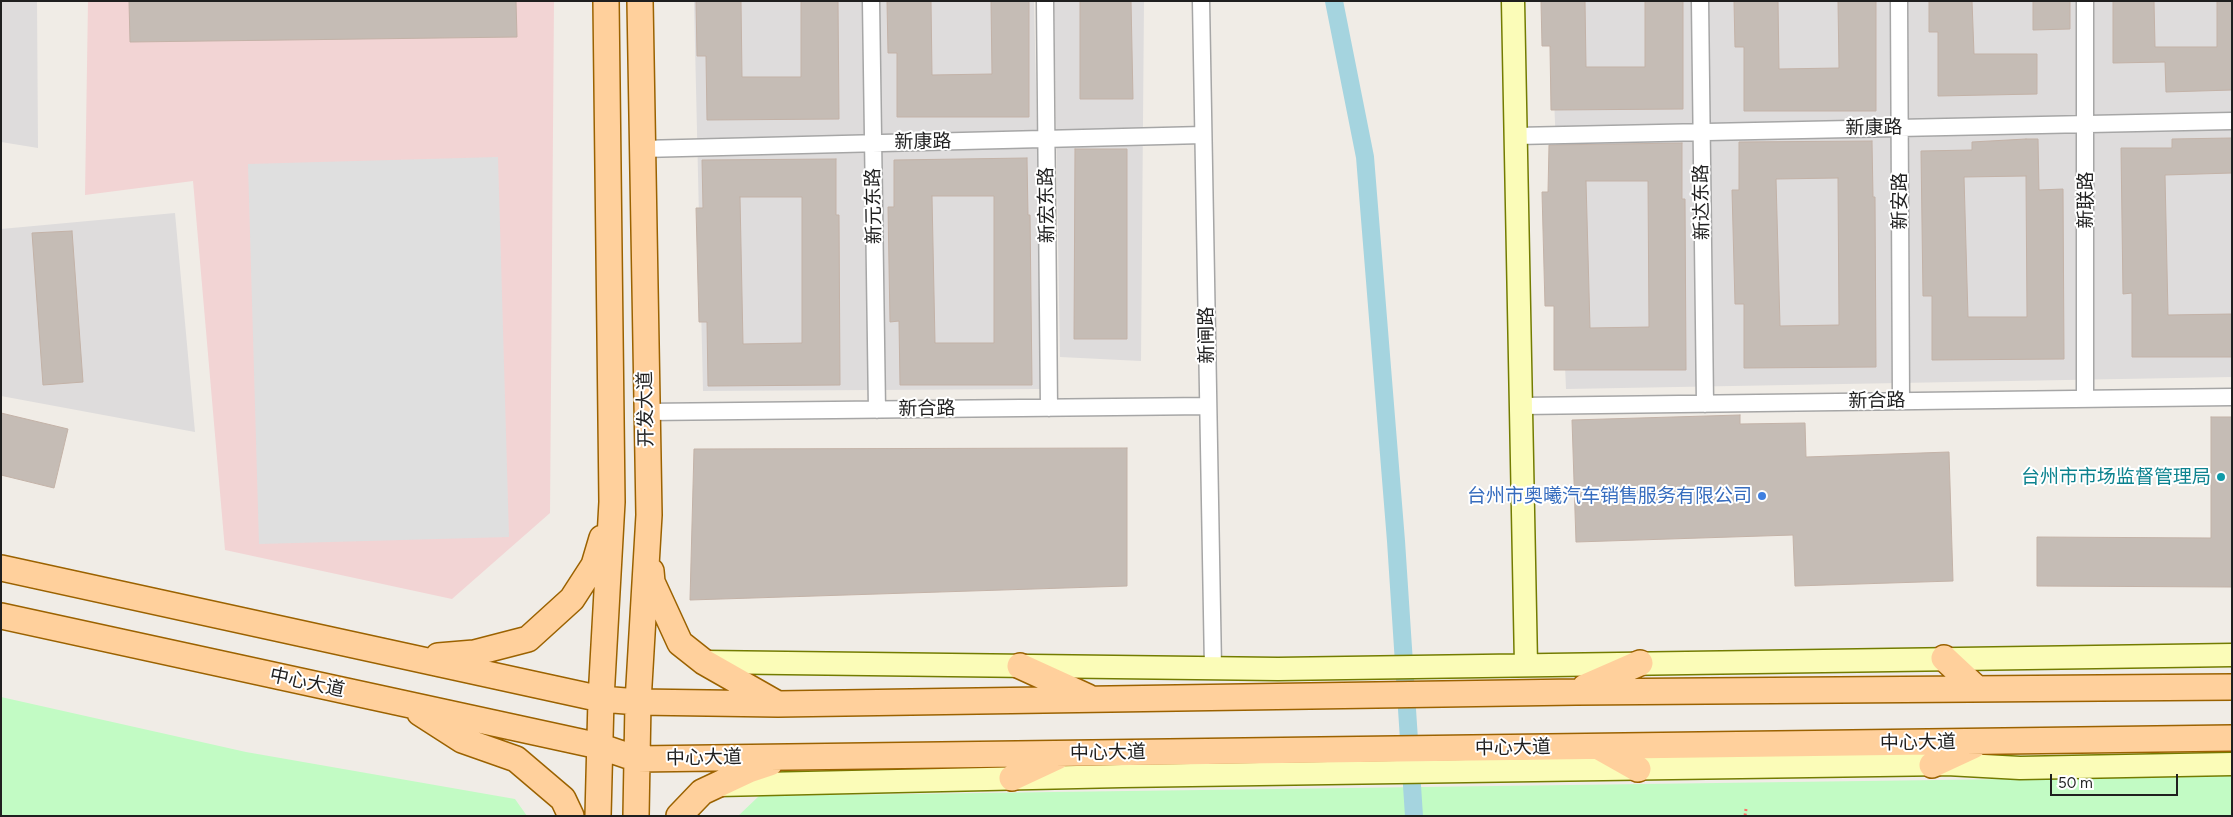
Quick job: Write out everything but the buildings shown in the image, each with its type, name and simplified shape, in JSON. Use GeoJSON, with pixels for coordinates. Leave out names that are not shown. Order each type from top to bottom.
{"type":"FeatureCollection","features":[{"type":"Feature","properties":{"kind":"main road","name":"开发大道"},"geometry":{"type":"LineString","coordinates":[[598,816],[601,699],[612,502],[606,1]]}},
{"type":"Feature","properties":{"kind":"main road","name":"开发大道"},"geometry":{"type":"LineString","coordinates":[[636,816],[638,702],[649,515],[640,1]]}},
{"type":"Feature","properties":{"kind":"main road"},"geometry":{"type":"LineString","coordinates":[[1513,1],[1526,664]]}},
{"type":"Feature","properties":{"kind":"main road"},"geometry":{"type":"LineString","coordinates":[[414,659],[474,653],[528,639],[572,598],[594,565],[612,502]]}},
{"type":"Feature","properties":{"kind":"main road"},"geometry":{"type":"LineString","coordinates":[[649,515],[652,582],[680,643],[704,662],[778,704]]}},
{"type":"Feature","properties":{"kind":"main road"},"geometry":{"type":"LineString","coordinates":[[1,568],[601,699],[638,702],[778,704],[1975,687],[2232,687]]}},
{"type":"Feature","properties":{"kind":"main road","name":"中心大道"},"geometry":{"type":"LineString","coordinates":[[1,616],[599,746],[637,759],[1066,753],[1360,761],[1425,760],[1599,747],[2232,738]]}},
{"type":"Feature","properties":{"kind":"main road"},"geometry":{"type":"LineString","coordinates":[[704,662],[1355,668],[2232,655]]}},
{"type":"Feature","properties":{"kind":"main road"},"geometry":{"type":"LineString","coordinates":[[1944,658],[1975,687]]}},
{"type":"Feature","properties":{"kind":"main road"},"geometry":{"type":"LineString","coordinates":[[1576,692],[1640,663]]}},
{"type":"Feature","properties":{"kind":"main road"},"geometry":{"type":"LineString","coordinates":[[1020,666],[1095,700]]}},
{"type":"Feature","properties":{"kind":"main road"},"geometry":{"type":"LineString","coordinates":[[405,704],[462,740],[516,759],[563,799],[571,816]]}},
{"type":"Feature","properties":{"kind":"main road"},"geometry":{"type":"LineString","coordinates":[[1932,765],[1982,742]]}},
{"type":"Feature","properties":{"kind":"main road"},"geometry":{"type":"LineString","coordinates":[[1599,747],[1638,769]]}},
{"type":"Feature","properties":{"kind":"main road"},"geometry":{"type":"LineString","coordinates":[[1012,778],[1066,753]]}},
{"type":"Feature","properties":{"kind":"main road"},"geometry":{"type":"LineString","coordinates":[[679,816],[702,792],[749,770],[788,757]]}},
{"type":"Feature","properties":{"kind":"main road"},"geometry":{"type":"LineString","coordinates":[[1425,760],[1638,769],[1932,765],[2020,768],[2232,764]]}},
{"type":"Feature","properties":{"kind":"main road"},"geometry":{"type":"LineString","coordinates":[[717,785],[1012,778],[1360,761]]}},
{"type":"Feature","properties":{"kind":"street","name":"新元东路"},"geometry":{"type":"LineString","coordinates":[[871,1],[877,410]]}},
{"type":"Feature","properties":{"kind":"street","name":"新宏东路"},"geometry":{"type":"LineString","coordinates":[[1045,1],[1048,408]]}},
{"type":"Feature","properties":{"kind":"street","name":"新闸路"},"geometry":{"type":"LineString","coordinates":[[1201,1],[1213,668]]}},
{"type":"Feature","properties":{"kind":"street","name":"新达东路"},"geometry":{"type":"LineString","coordinates":[[1700,1],[1705,404]]}},
{"type":"Feature","properties":{"kind":"street","name":"新安路"},"geometry":{"type":"LineString","coordinates":[[1900,1],[1901,401]]}},
{"type":"Feature","properties":{"kind":"street","name":"新联路"},"geometry":{"type":"LineString","coordinates":[[2085,1],[2085,399]]}},
{"type":"Feature","properties":{"kind":"street","name":"新康路"},"geometry":{"type":"LineString","coordinates":[[1516,136],[2232,121]]}},
{"type":"Feature","properties":{"kind":"street","name":"新康路"},"geometry":{"type":"LineString","coordinates":[[642,149],[1203,135]]}},
{"type":"Feature","properties":{"kind":"street","name":"新合路"},"geometry":{"type":"LineString","coordinates":[[1521,406],[2232,397]]}},
{"type":"Feature","properties":{"kind":"street","name":"新合路"},"geometry":{"type":"LineString","coordinates":[[646,412],[1208,406]]}},
{"type":"Feature","properties":{"kind":"path"},"geometry":{"type":"LineString","coordinates":[[1745,816],[1746,809]]}},
{"type":"Feature","properties":{"kind":"shaded area"},"geometry":{"type":"Polygon","coordinates":[[[1,1],[37,1],[38,148],[1,142],[1,1]]]}},
{"type":"Feature","properties":{"kind":"shaded area"},"geometry":{"type":"Polygon","coordinates":[[[88,1],[554,1],[550,513],[452,599],[225,550],[193,181],[85,195],[88,1]]]}},
{"type":"Feature","properties":{"kind":"shaded area"},"geometry":{"type":"Polygon","coordinates":[[[694,1],[1034,1],[1043,389],[703,391],[694,1]]]}},
{"type":"Feature","properties":{"kind":"shaded area"},"geometry":{"type":"Polygon","coordinates":[[[1054,1],[1144,1],[1141,361],[1060,357],[1054,1]]]}},
{"type":"Feature","properties":{"kind":"shaded area"},"geometry":{"type":"Polygon","coordinates":[[[1550,1],[2232,1],[2232,377],[1566,389],[1550,1]]]}},
{"type":"Feature","properties":{"kind":"shaded area"},"geometry":{"type":"Polygon","coordinates":[[[498,157],[509,537],[259,544],[248,164],[498,157]]]}},
{"type":"Feature","properties":{"kind":"shaded area"},"geometry":{"type":"Polygon","coordinates":[[[175,213],[195,432],[1,396],[1,229],[175,213]]]}},
{"type":"Feature","properties":{"kind":"green space"},"geometry":{"type":"Polygon","coordinates":[[[1,697],[246,752],[515,799],[527,816],[1,816],[1,697]]]}},
{"type":"Feature","properties":{"kind":"green space"},"geometry":{"type":"Polygon","coordinates":[[[2232,776],[2232,816],[738,816],[759,796],[2232,776]]]}},
{"type":"Feature","properties":{"kind":"waterway"},"geometry":{"type":"LineString","coordinates":[[1334,1],[1365,157],[1396,541],[1414,816]]}},
{"type":"Feature","properties":{"kind":"place","name":"台州市市场监督管理局"},"geometry":{"type":"Point","coordinates":[2221,477]}},
{"type":"Feature","properties":{"kind":"place","name":"台州市奥曦汽车销售服务有限公司"},"geometry":{"type":"Point","coordinates":[1762,496]}}]}
